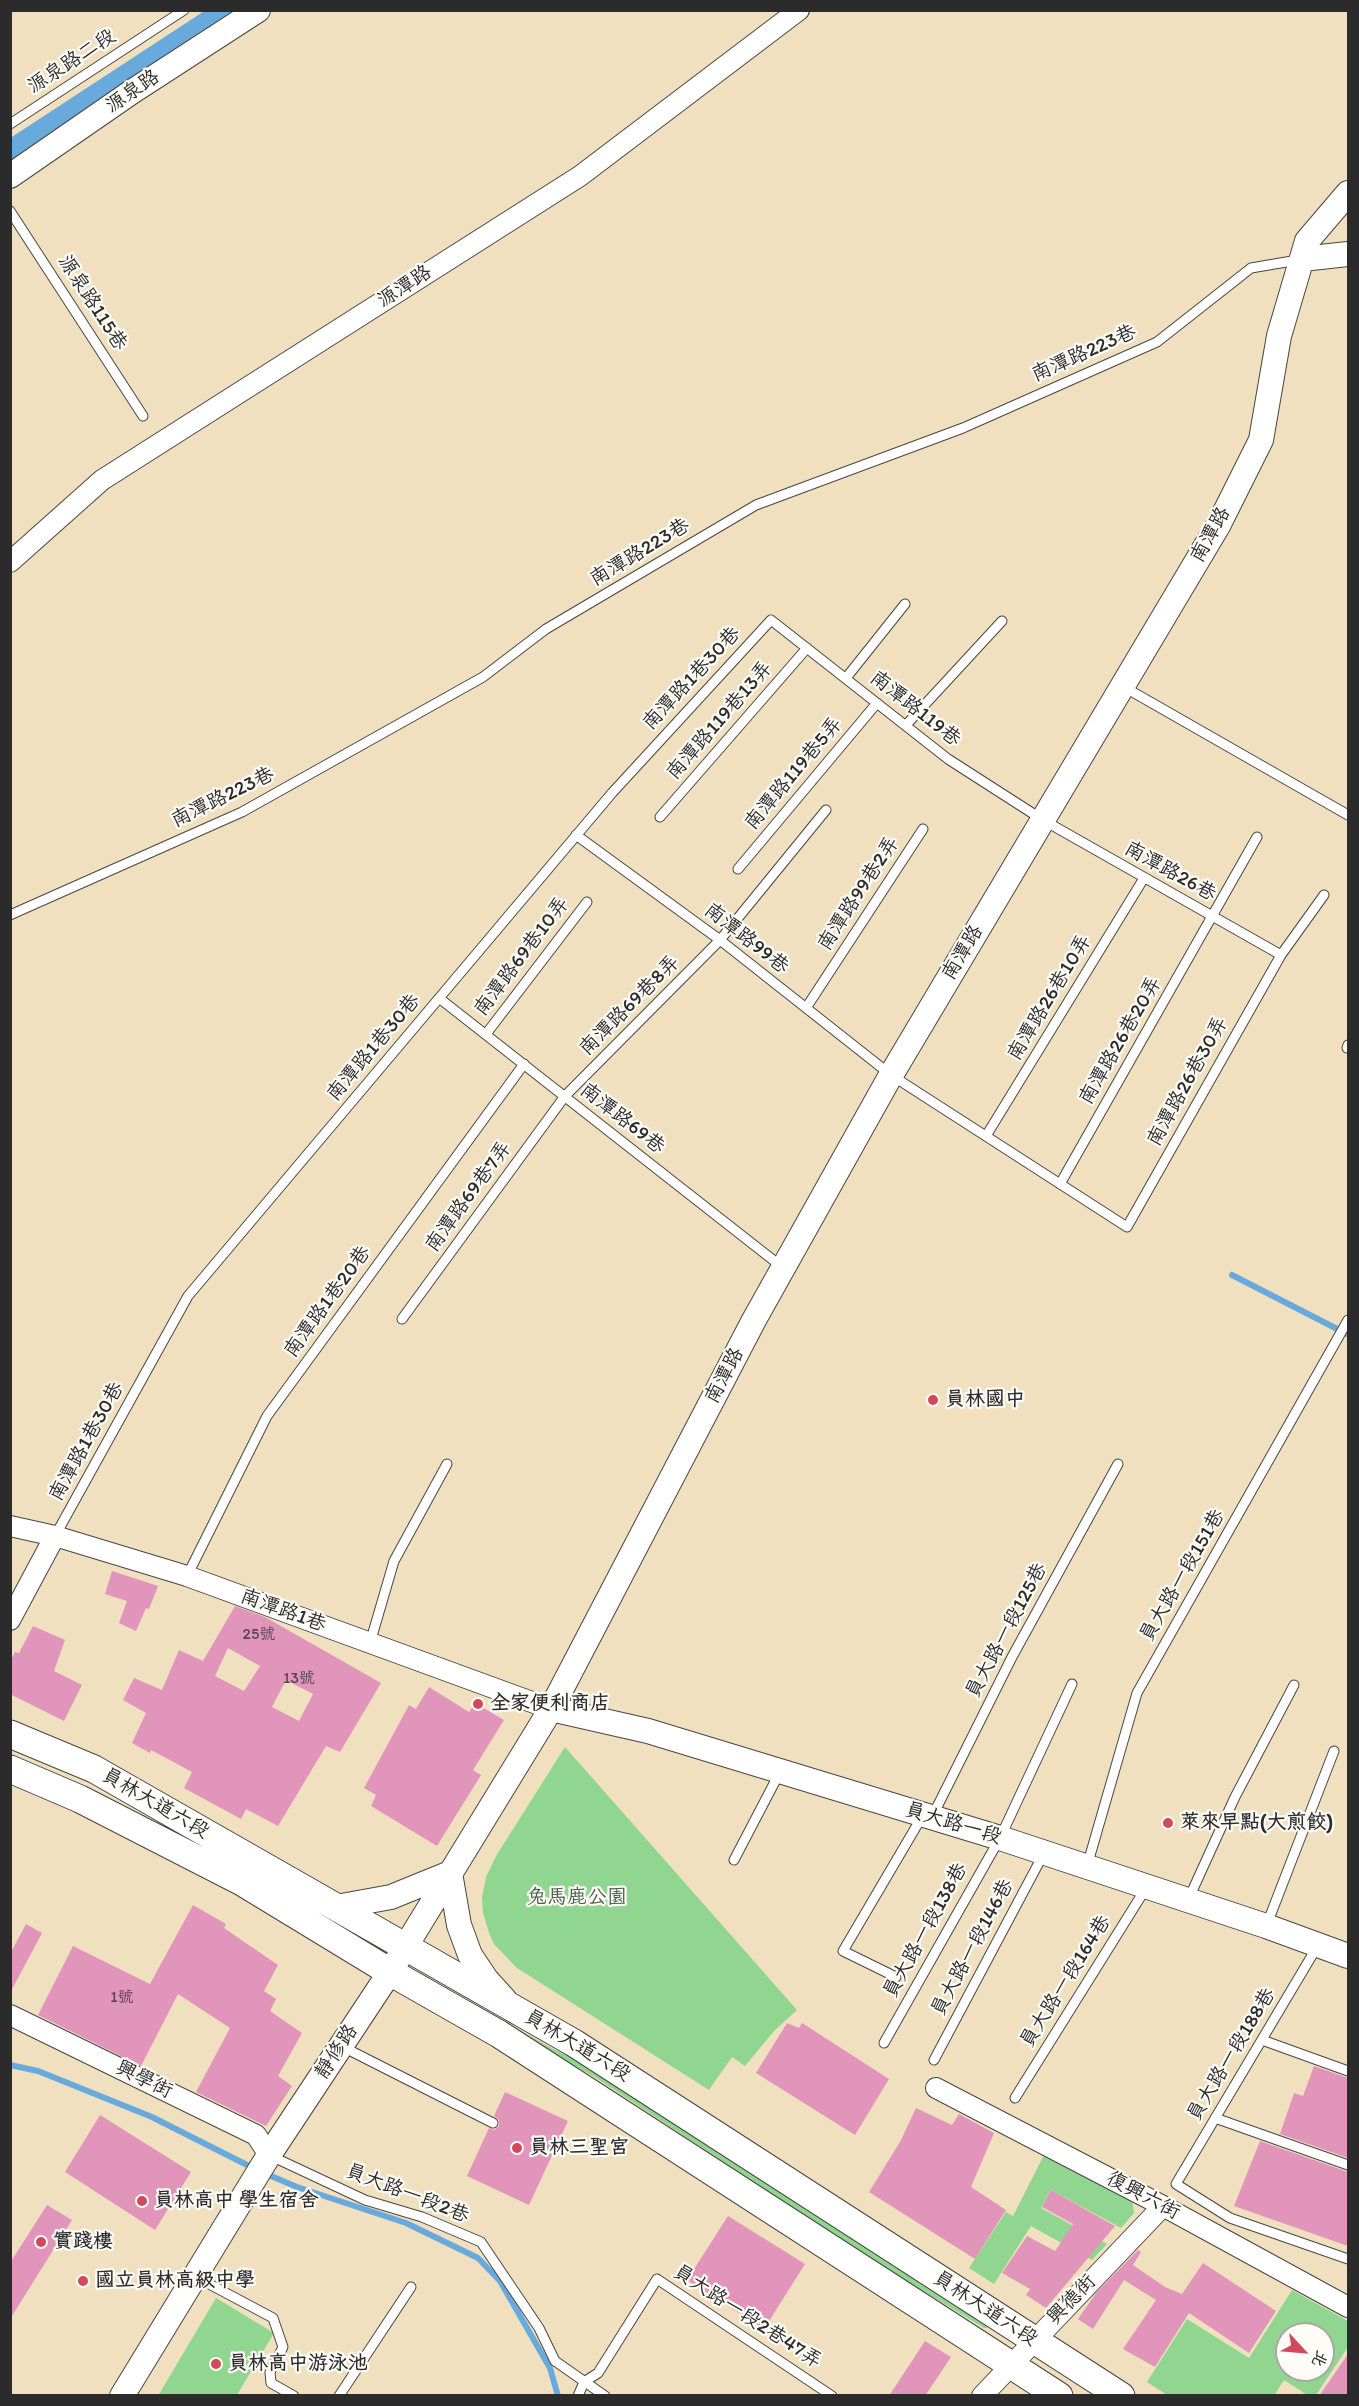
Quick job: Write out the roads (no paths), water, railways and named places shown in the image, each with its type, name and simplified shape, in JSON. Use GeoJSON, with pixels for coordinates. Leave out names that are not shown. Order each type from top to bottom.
{"type":"FeatureCollection","features":[{"type":"Feature","properties":{"kind":"main road","name":"員林大道六段"},"geometry":{"type":"LineString","coordinates":[[10,1734],[94,1769],[512,2007],[637,2082],[1121,2396]]}},
{"type":"Feature","properties":{"kind":"main road","name":"員林大道六段"},"geometry":{"type":"LineString","coordinates":[[10,1769],[80,1799],[242,1882],[390,1972],[499,2034],[1059,2396]]}},
{"type":"Feature","properties":{"kind":"street","name":"源泉路"},"geometry":{"type":"LineString","coordinates":[[10,176],[133,91],[258,10]]}},
{"type":"Feature","properties":{"kind":"street","name":"源潭路"},"geometry":{"type":"LineString","coordinates":[[10,562],[102,480],[580,176],[799,10]]}},
{"type":"Feature","properties":{"kind":"street","name":"南潭路"},"geometry":{"type":"LineString","coordinates":[[551,1709],[783,1268],[891,1075],[1219,524],[1261,440],[1279,336],[1307,240],[1348,193]]}},
{"type":"Feature","properties":{"kind":"street"},"geometry":{"type":"LineString","coordinates":[[1302,260],[1348,254]]}},
{"type":"Feature","properties":{"kind":"street","name":"南潭路1巷"},"geometry":{"type":"LineString","coordinates":[[10,1526],[55,1536],[187,1576],[551,1709]]}},
{"type":"Feature","properties":{"kind":"street"},"geometry":{"type":"LineString","coordinates":[[10,1620],[55,1536]]}},
{"type":"Feature","properties":{"kind":"street","name":"員大路一段"},"geometry":{"type":"LineString","coordinates":[[551,1709],[648,1731],[1000,1838],[1266,1926],[1348,1956]]}},
{"type":"Feature","properties":{"kind":"street","name":"靜修路"},"geometry":{"type":"LineString","coordinates":[[122,2396],[269,2155],[390,1972],[551,1709]]}},
{"type":"Feature","properties":{"kind":"street"},"geometry":{"type":"LineString","coordinates":[[336,1907],[391,1897],[450,1873],[459,1925],[470,1955],[486,1979],[512,2007]]}},
{"type":"Feature","properties":{"kind":"street","name":"興學街"},"geometry":{"type":"LineString","coordinates":[[10,2015],[256,2135],[269,2155]]}},
{"type":"Feature","properties":{"kind":"street","name":"復興六街"},"geometry":{"type":"LineString","coordinates":[[936,2088],[1163,2206],[1348,2307]]}},
{"type":"Feature","properties":{"kind":"street","name":"興德街"},"geometry":{"type":"LineString","coordinates":[[982,2396],[1163,2206]]}},
{"type":"Feature","properties":{"kind":"lane","name":"源泉路二段"},"geometry":{"type":"LineString","coordinates":[[10,124],[184,10]]}},
{"type":"Feature","properties":{"kind":"lane","name":"源泉路115巷"},"geometry":{"type":"LineString","coordinates":[[10,211],[143,416]]}},
{"type":"Feature","properties":{"kind":"lane","name":"南潭路223巷"},"geometry":{"type":"LineString","coordinates":[[10,915],[242,812],[483,677],[546,629],[756,505],[963,428],[1157,342],[1251,268],[1302,260]]}},
{"type":"Feature","properties":{"kind":"lane"},"geometry":{"type":"LineString","coordinates":[[846,678],[905,604]]}},
{"type":"Feature","properties":{"kind":"lane","name":"南潭路119巷"},"geometry":{"type":"LineString","coordinates":[[771,620],[948,759],[1042,820]]}},
{"type":"Feature","properties":{"kind":"lane","name":"南潭路1巷30巷"},"geometry":{"type":"LineString","coordinates":[[55,1536],[188,1296],[612,793],[771,620]]}},
{"type":"Feature","properties":{"kind":"lane"},"geometry":{"type":"LineString","coordinates":[[906,725],[1002,621]]}},
{"type":"Feature","properties":{"kind":"lane","name":"南潭路119巷13弄"},"geometry":{"type":"LineString","coordinates":[[660,817],[807,648]]}},
{"type":"Feature","properties":{"kind":"lane"},"geometry":{"type":"LineString","coordinates":[[1122,686],[1348,815]]}},
{"type":"Feature","properties":{"kind":"lane","name":"南潭路119巷5弄"},"geometry":{"type":"LineString","coordinates":[[738,868],[877,703]]}},
{"type":"Feature","properties":{"kind":"lane","name":"南潭路69巷8弄"},"geometry":{"type":"LineString","coordinates":[[565,1096],[720,940],[826,810]]}},
{"type":"Feature","properties":{"kind":"lane","name":"南潭路26巷"},"geometry":{"type":"LineString","coordinates":[[1042,820],[1281,954]]}},
{"type":"Feature","properties":{"kind":"lane","name":"南潭路99巷2弄"},"geometry":{"type":"LineString","coordinates":[[806,1008],[923,829]]}},
{"type":"Feature","properties":{"kind":"lane","name":"南潭路99巷"},"geometry":{"type":"LineString","coordinates":[[576,835],[720,940],[891,1075],[1127,1227]]}},
{"type":"Feature","properties":{"kind":"lane","name":"南潭路26巷20弄"},"geometry":{"type":"LineString","coordinates":[[1060,1184],[1257,837]]}},
{"type":"Feature","properties":{"kind":"lane","name":"南潭路26巷10弄"},"geometry":{"type":"LineString","coordinates":[[986,1136],[1144,878]]}},
{"type":"Feature","properties":{"kind":"lane","name":"南潭路26巷30弄"},"geometry":{"type":"LineString","coordinates":[[1127,1227],[1281,954],[1324,895]]}},
{"type":"Feature","properties":{"kind":"lane","name":"南潭路69巷10弄"},"geometry":{"type":"LineString","coordinates":[[486,1034],[587,902]]}},
{"type":"Feature","properties":{"kind":"lane","name":"南潭路69巷"},"geometry":{"type":"LineString","coordinates":[[439,998],[783,1268]]}},
{"type":"Feature","properties":{"kind":"lane","name":"南潭路1巷20巷"},"geometry":{"type":"LineString","coordinates":[[187,1576],[267,1416],[524,1064]]}},
{"type":"Feature","properties":{"kind":"lane","name":"南潭路69巷7弄"},"geometry":{"type":"LineString","coordinates":[[402,1319],[565,1096]]}},
{"type":"Feature","properties":{"kind":"lane","name":"員大路一段151巷"},"geometry":{"type":"LineString","coordinates":[[1087,1866],[1137,1693],[1348,1320]]}},
{"type":"Feature","properties":{"kind":"lane"},"geometry":{"type":"LineString","coordinates":[[370,1643],[394,1561],[447,1464]]}},
{"type":"Feature","properties":{"kind":"lane","name":"員大路一段125巷"},"geometry":{"type":"LineString","coordinates":[[896,1977],[843,1951],[928,1816],[1118,1464]]}},
{"type":"Feature","properties":{"kind":"lane","name":"員大路一段138巷"},"geometry":{"type":"LineString","coordinates":[[884,2043],[1000,1838],[1072,1684]]}},
{"type":"Feature","properties":{"kind":"lane"},"geometry":{"type":"LineString","coordinates":[[1188,1900],[1235,1797],[1294,1686]]}},
{"type":"Feature","properties":{"kind":"lane"},"geometry":{"type":"LineString","coordinates":[[1266,1926],[1334,1751]]}},
{"type":"Feature","properties":{"kind":"lane"},"geometry":{"type":"LineString","coordinates":[[734,1860],[781,1772]]}},
{"type":"Feature","properties":{"kind":"lane","name":"員大路一段146巷"},"geometry":{"type":"LineString","coordinates":[[934,2060],[1044,1852]]}},
{"type":"Feature","properties":{"kind":"lane","name":"員大路一段164巷"},"geometry":{"type":"LineString","coordinates":[[1015,2098],[1147,1886]]}},
{"type":"Feature","properties":{"kind":"lane","name":"員大路一段188巷"},"geometry":{"type":"LineString","coordinates":[[1318,1945],[1176,2184],[1230,2218],[1348,2259]]}},
{"type":"Feature","properties":{"kind":"lane"},"geometry":{"type":"LineString","coordinates":[[1262,2040],[1348,2071]]}},
{"type":"Feature","properties":{"kind":"lane"},"geometry":{"type":"LineString","coordinates":[[341,2046],[493,2123]]}},
{"type":"Feature","properties":{"kind":"lane"},"geometry":{"type":"LineString","coordinates":[[1215,2118],[1348,2165]]}},
{"type":"Feature","properties":{"kind":"lane","name":"員大路一段2巷"},"geometry":{"type":"LineString","coordinates":[[269,2155],[365,2200],[451,2227],[481,2242],[538,2328],[555,2361],[605,2396]]}},
{"type":"Feature","properties":{"kind":"lane"},"geometry":{"type":"LineString","coordinates":[[196,2277],[273,2318],[283,2347],[270,2372],[271,2383],[294,2396]]}},
{"type":"Feature","properties":{"kind":"lane","name":"員大路一段2巷47弄"},"geometry":{"type":"LineString","coordinates":[[584,2382],[598,2373],[657,2279],[832,2396]]}},
{"type":"Feature","properties":{"kind":"lane"},"geometry":{"type":"LineString","coordinates":[[339,2396],[411,2288]]}},
{"type":"Feature","properties":{"kind":"lane"},"geometry":{"type":"LineString","coordinates":[[578,2396],[584,2382]]}},
{"type":"Feature","properties":{"kind":"waterway"},"geometry":{"type":"LineString","coordinates":[[10,150],[224,10]]}},
{"type":"Feature","properties":{"kind":"waterway"},"geometry":{"type":"LineString","coordinates":[[1232,1275],[1347,1334],[1348,1332]]}},
{"type":"Feature","properties":{"kind":"waterway"},"geometry":{"type":"LineString","coordinates":[[10,2065],[38,2071],[152,2117],[255,2169]]}},
{"type":"Feature","properties":{"kind":"waterway"},"geometry":{"type":"LineString","coordinates":[[264,2173],[297,2187],[406,2223],[478,2258],[500,2281],[550,2368],[558,2396]]}},
{"type":"Feature","properties":{"kind":"place","name":"員林國中"},"geometry":{"type":"Point","coordinates":[933,1400]}},
{"type":"Feature","properties":{"kind":"place","name":"全家便利商店"},"geometry":{"type":"Point","coordinates":[478,1704]}},
{"type":"Feature","properties":{"kind":"place","name":"萊來早點(大煎餃)"},"geometry":{"type":"Point","coordinates":[1168,1823]}},
{"type":"Feature","properties":{"kind":"place","name":"員林三聖宮"},"geometry":{"type":"Point","coordinates":[517,2148]}},
{"type":"Feature","properties":{"kind":"place","name":"員林高中 學生宿舍"},"geometry":{"type":"Point","coordinates":[142,2201]}},
{"type":"Feature","properties":{"kind":"place","name":"實踐樓"},"geometry":{"type":"Point","coordinates":[41,2242]}},
{"type":"Feature","properties":{"kind":"place","name":"國立員林高級中學"},"geometry":{"type":"Point","coordinates":[83,2281]}},
{"type":"Feature","properties":{"kind":"place","name":"員林高中游泳池"},"geometry":{"type":"Point","coordinates":[216,2364]}},
{"type":"Feature","properties":{"kind":"park label","name":"兔馬鹿公園"},"geometry":{"type":"Point","coordinates":[577,1898]}}]}
